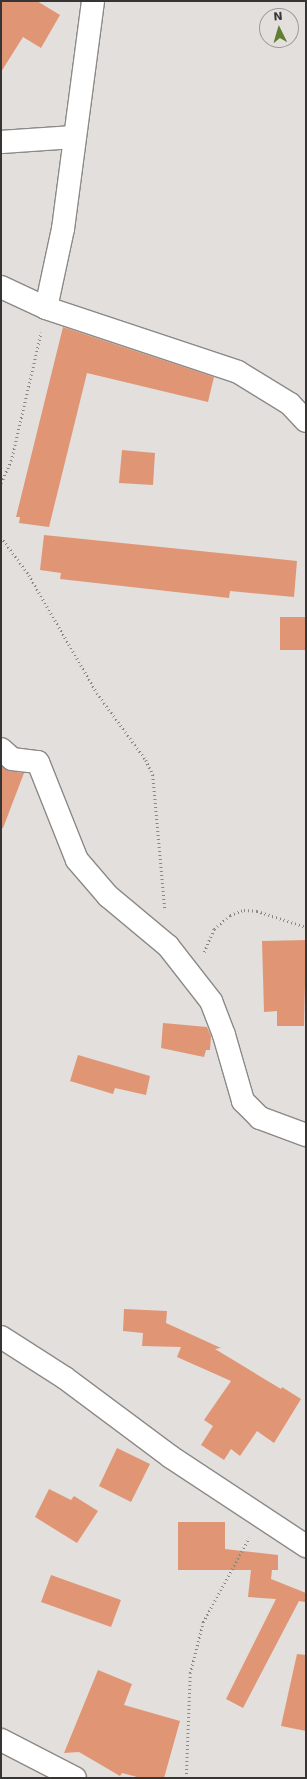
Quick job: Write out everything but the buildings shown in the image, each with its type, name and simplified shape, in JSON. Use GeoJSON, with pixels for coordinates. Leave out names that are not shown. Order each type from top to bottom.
{"type":"FeatureCollection","features":[{"type":"Feature","properties":{"kind":"street"},"geometry":{"type":"LineString","coordinates":[[46,308],[62,229],[93,1]]}},
{"type":"Feature","properties":{"kind":"street"},"geometry":{"type":"LineString","coordinates":[[1,142],[74,137]]}},
{"type":"Feature","properties":{"kind":"street"},"geometry":{"type":"LineString","coordinates":[[1,287],[46,308],[238,372],[290,404],[306,421]]}},
{"type":"Feature","properties":{"kind":"street"},"geometry":{"type":"LineString","coordinates":[[1,749],[12,759],[38,762],[76,860],[108,896],[168,946],[193,975],[214,1008],[224,1035],[243,1101],[260,1118],[306,1135]]}},
{"type":"Feature","properties":{"kind":"street"},"geometry":{"type":"LineString","coordinates":[[1,1337],[65,1378],[171,1457],[262,1515],[306,1546]]}},
{"type":"Feature","properties":{"kind":"street"},"geometry":{"type":"LineString","coordinates":[[1,1740],[75,1778]]}},
{"type":"Feature","properties":{"kind":"path"},"geometry":{"type":"LineString","coordinates":[[1,484],[12,461],[46,308]]}},
{"type":"Feature","properties":{"kind":"path"},"geometry":{"type":"LineString","coordinates":[[1,537],[29,575],[97,693],[146,760],[153,776],[168,946]]}},
{"type":"Feature","properties":{"kind":"path"},"geometry":{"type":"LineString","coordinates":[[193,975],[214,929],[230,915],[244,910],[257,911],[306,927]]}},
{"type":"Feature","properties":{"kind":"path"},"geometry":{"type":"LineString","coordinates":[[186,1778],[190,1673],[203,1622],[262,1515]]}}]}
